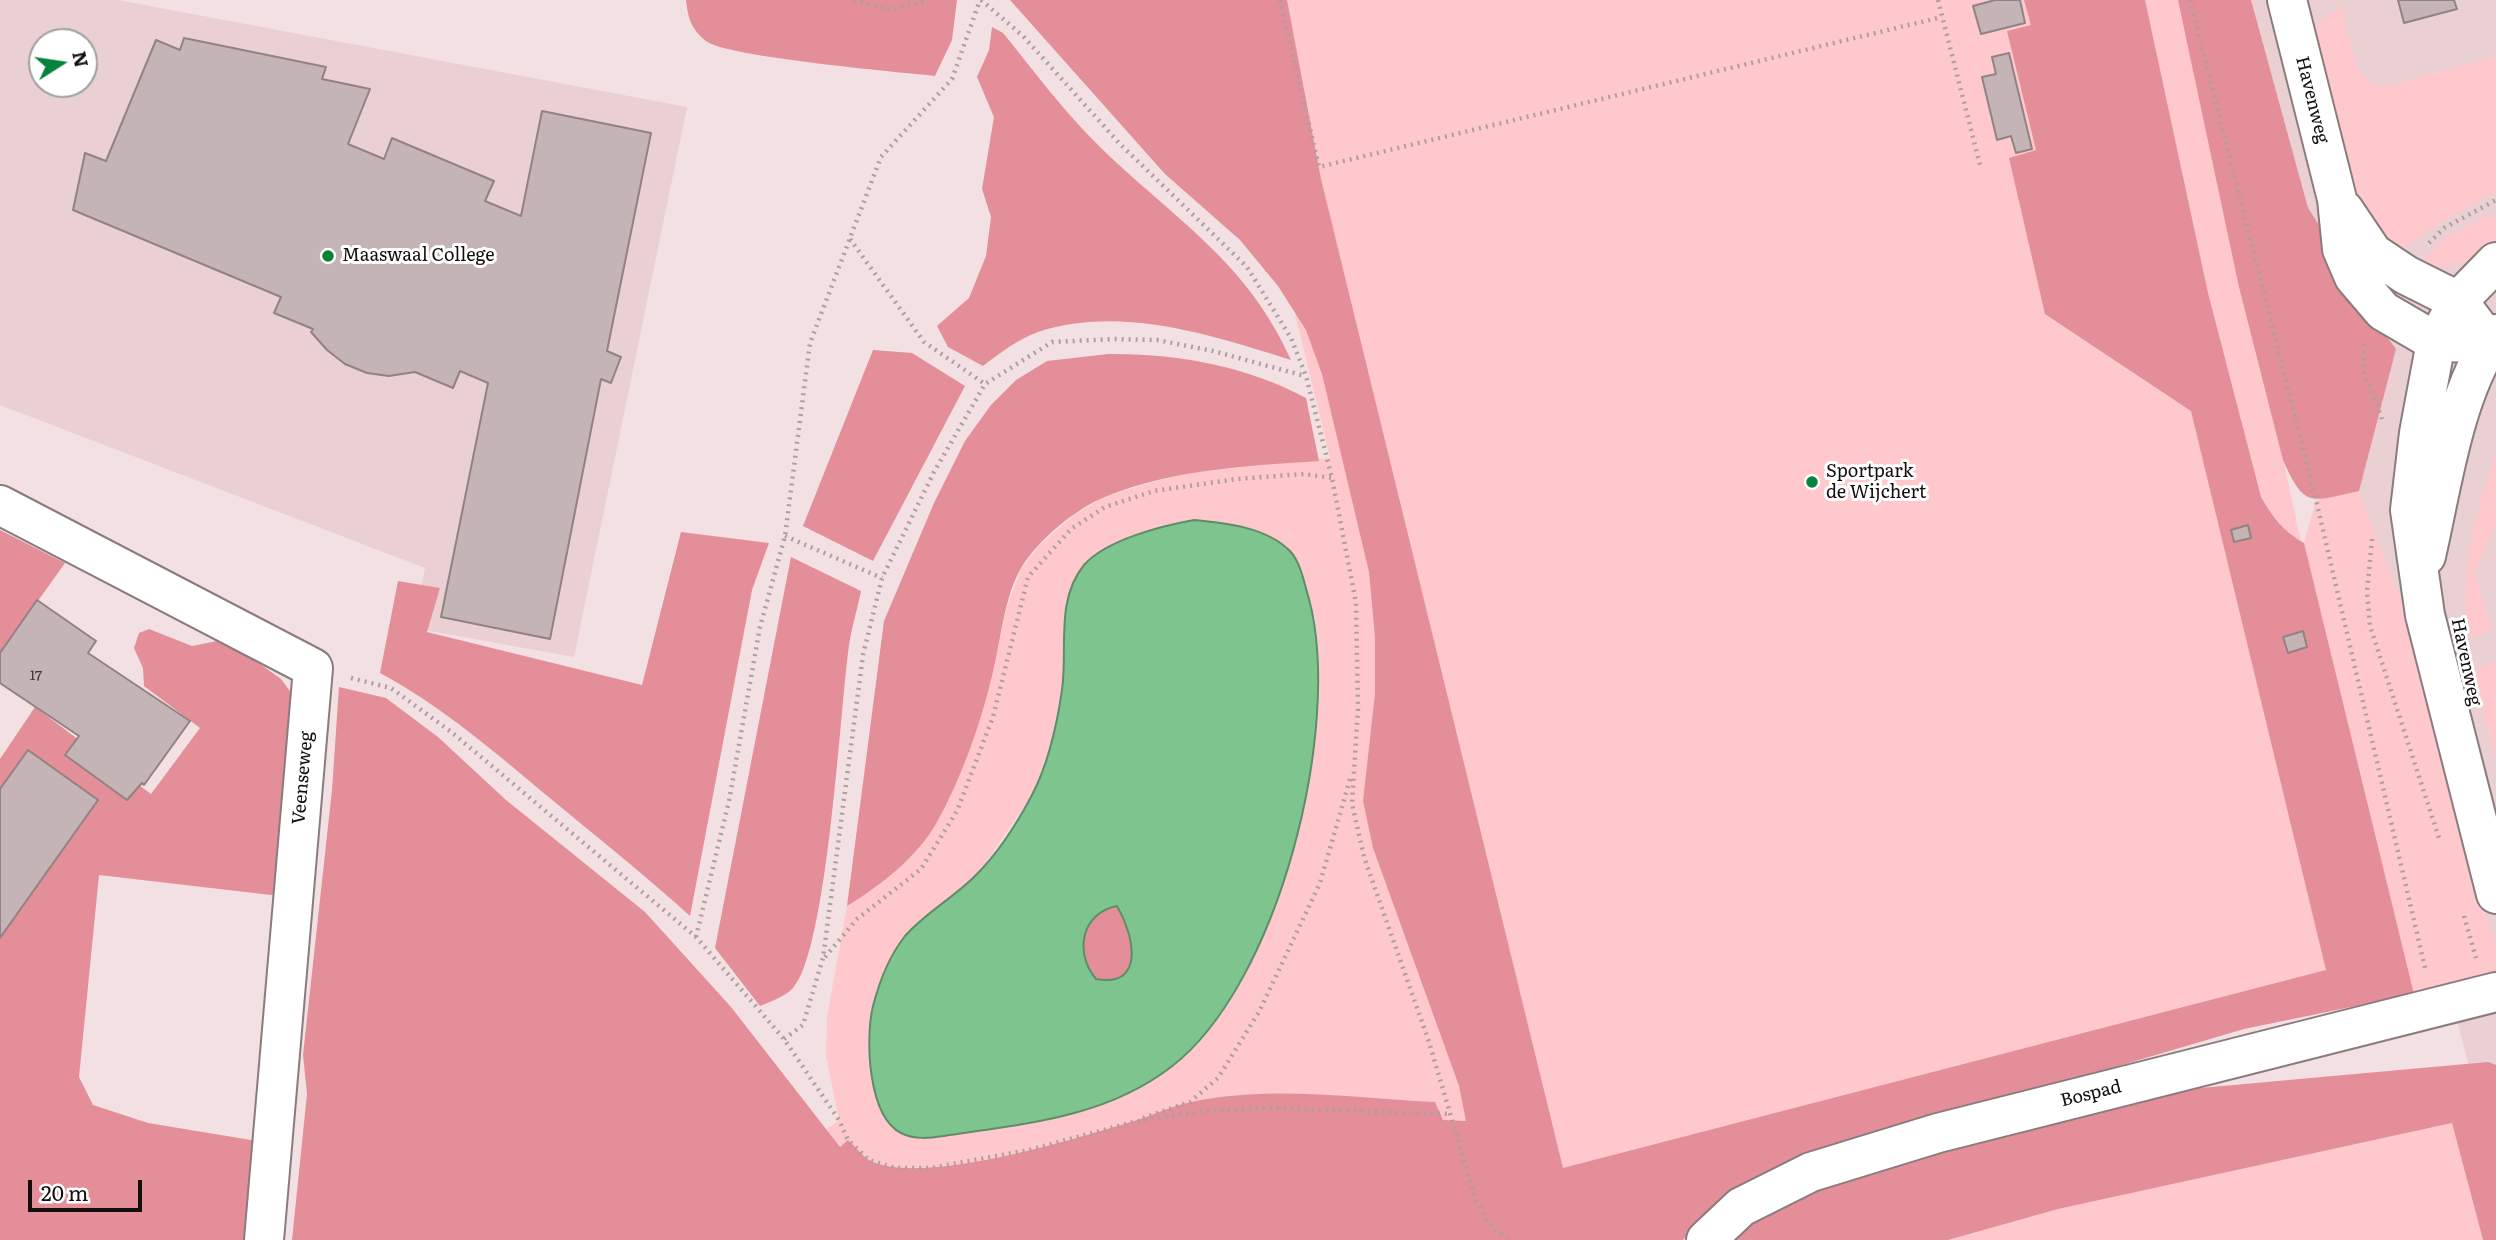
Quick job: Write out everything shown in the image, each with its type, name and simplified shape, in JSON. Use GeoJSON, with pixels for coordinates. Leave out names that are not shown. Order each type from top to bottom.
{"type":"FeatureCollection","features":[{"type":"Feature","properties":{"kind":"street","name":"Havenweg"},"geometry":{"type":"LineString","coordinates":[[2287,0],[2337,199],[2342,249],[2354,277],[2383,311],[2436,342],[2493,339]]}},
{"type":"Feature","properties":{"kind":"street","name":"Havenweg"},"geometry":{"type":"LineString","coordinates":[[2337,199],[2373,253],[2406,275],[2459,301],[2493,339]]}},
{"type":"Feature","properties":{"kind":"street"},"geometry":{"type":"LineString","coordinates":[[2436,342],[2459,301],[2496,262]]}},
{"type":"Feature","properties":{"kind":"street","name":"Havenweg"},"geometry":{"type":"LineString","coordinates":[[2421,578],[2452,444],[2467,394],[2493,339]]}},
{"type":"Feature","properties":{"kind":"street","name":"Havenweg"},"geometry":{"type":"LineString","coordinates":[[2436,342],[2419,433],[2410,510],[2425,615],[2496,894]]}},
{"type":"Feature","properties":{"kind":"street"},"geometry":{"type":"LineString","coordinates":[[0,505],[313,668]]}},
{"type":"Feature","properties":{"kind":"street","name":"Veenseweg"},"geometry":{"type":"LineString","coordinates":[[264,1240],[313,668]]}},
{"type":"Feature","properties":{"kind":"street","name":"Bospad"},"geometry":{"type":"LineString","coordinates":[[1706,1240],[1741,1207],[1811,1172],[1952,1129],[2496,992]]}},
{"type":"Feature","properties":{"kind":"path"},"geometry":{"type":"LineString","coordinates":[[854,0],[890,10],[929,0]]}},
{"type":"Feature","properties":{"kind":"path"},"geometry":{"type":"LineString","coordinates":[[696,937],[729,801],[760,627],[785,536],[810,343],[881,158],[952,79],[980,0],[1023,36],[1120,144],[1247,267],[1292,338],[1306,376],[1332,478],[1356,603],[1358,709],[1352,804],[1364,857],[1430,1042],[1475,1201],[1493,1228],[1511,1240]]}},
{"type":"Feature","properties":{"kind":"path"},"geometry":{"type":"LineString","coordinates":[[1280,0],[1319,167],[1942,17]]}},
{"type":"Feature","properties":{"kind":"path"},"geometry":{"type":"LineString","coordinates":[[1938,0],[1980,165]]}},
{"type":"Feature","properties":{"kind":"path"},"geometry":{"type":"LineString","coordinates":[[2190,0],[2316,500],[2434,1008]]}},
{"type":"Feature","properties":{"kind":"path"},"geometry":{"type":"LineString","coordinates":[[2406,275],[2418,255],[2444,228],[2494,203]]}},
{"type":"Feature","properties":{"kind":"path"},"geometry":{"type":"LineString","coordinates":[[850,239],[923,342],[985,384]]}},
{"type":"Feature","properties":{"kind":"path"},"geometry":{"type":"LineString","coordinates":[[784,1039],[803,1025],[824,958],[863,655],[882,578],[934,472],[985,384],[1052,342],[1114,339],[1157,340],[1306,376]]}},
{"type":"Feature","properties":{"kind":"path"},"geometry":{"type":"LineString","coordinates":[[824,958],[857,919],[921,869],[957,811],[993,717],[1028,577],[1071,528],[1105,507],[1154,491],[1291,475],[1332,478]]}},
{"type":"Feature","properties":{"kind":"path"},"geometry":{"type":"LineString","coordinates":[[785,536],[882,578]]}},
{"type":"Feature","properties":{"kind":"path"},"geometry":{"type":"LineString","coordinates":[[313,668],[391,688],[450,731],[696,937],[784,1039],[839,1120],[848,1140],[869,1160],[895,1168],[931,1168],[1028,1150],[1133,1122],[1190,1102],[1218,1078],[1259,1012],[1320,883],[1352,771]]}},
{"type":"Feature","properties":{"kind":"path"},"geometry":{"type":"LineString","coordinates":[[1133,1122],[1206,1111],[1273,1108],[1451,1114]]}},
{"type":"Feature","properties":{"kind":"shaded area","name":"Maaswaal College"},"geometry":{"type":"Polygon","coordinates":[[[0,0],[118,0],[687,107],[574,657],[413,628],[425,568],[0,405],[0,0]]]}},
{"type":"Feature","properties":{"kind":"shaded area"},"geometry":{"type":"Polygon","coordinates":[[[686,0],[957,0],[952,40],[935,76],[778,58],[720,47],[706,41],[694,28],[686,0]]]}},
{"type":"Feature","properties":{"kind":"shaded area"},"geometry":{"type":"Polygon","coordinates":[[[1010,0],[1287,0],[1321,179],[1563,1168],[2326,970],[2191,411],[2045,314],[2009,158],[2036,150],[2007,31],[2031,25],[2024,0],[2145,0],[2208,293],[2261,497],[2279,523],[2304,543],[2414,994],[2244,1029],[1993,1103],[1689,1234],[1683,1240],[292,1240],[307,1094],[303,1055],[332,790],[339,687],[386,698],[438,737],[506,800],[645,912],[731,1007],[840,1147],[848,1140],[871,1161],[895,1167],[926,1168],[961,1164],[1073,1139],[1184,1104],[1251,1094],[1313,1094],[1435,1102],[1443,1120],[1466,1121],[1459,1086],[1373,848],[1363,801],[1375,693],[1375,637],[1369,572],[1322,374],[1306,330],[1278,286],[1240,240],[1165,174],[1010,0]]]}},
{"type":"Feature","properties":{"kind":"shaded area","name":"Sportpark de Wijchert"},"geometry":{"type":"Polygon","coordinates":[[[1219,0],[2183,0],[2393,964],[1511,1205],[1375,649],[1375,693],[1363,801],[1373,848],[1459,1086],[1466,1121],[1443,1121],[1435,1102],[1313,1094],[1251,1094],[1184,1104],[1073,1139],[962,1164],[896,1167],[871,1161],[848,1140],[840,1148],[826,1130],[839,1120],[826,1055],[827,1017],[847,906],[878,886],[935,826],[975,735],[992,677],[1006,609],[1021,569],[1039,546],[1073,516],[1103,498],[1187,473],[1330,458],[1219,0]],[[1193,520],[1163,526],[1081,569],[1069,595],[1064,627],[1063,686],[1051,743],[1033,794],[978,874],[938,906],[923,1139],[1020,1125],[1112,1100],[1170,1068],[1206,1034],[1238,987],[1264,932],[1286,872],[1302,809],[1313,748],[1318,690],[1318,640],[1312,607],[1293,554],[1226,523],[1193,520]]]}},
{"type":"Feature","properties":{"kind":"shaded area"},"geometry":{"type":"Polygon","coordinates":[[[2178,0],[2251,0],[2308,208],[2326,236],[2353,293],[2396,349],[2359,491],[2320,499],[2311,498],[2297,487],[2283,460],[2239,287],[2178,0]]]}},
{"type":"Feature","properties":{"kind":"shaded area"},"geometry":{"type":"Polygon","coordinates":[[[2210,0],[2496,0],[2496,1170],[2461,1036],[2210,0]]]}},
{"type":"Feature","properties":{"kind":"shaded area"},"geometry":{"type":"Polygon","coordinates":[[[2341,6],[2358,71],[2377,86],[2391,85],[2496,56],[2496,191],[2433,227],[2401,251],[2395,251],[2364,218],[2314,26],[2341,6]]]}},
{"type":"Feature","properties":{"kind":"shaded area"},"geometry":{"type":"Polygon","coordinates":[[[992,27],[1003,33],[1087,134],[1231,268],[1273,325],[1291,360],[1198,333],[1133,322],[1069,324],[1038,332],[1016,342],[983,366],[948,347],[937,326],[969,298],[986,256],[991,217],[982,189],[994,117],[977,77],[989,50],[992,27]]]}},
{"type":"Feature","properties":{"kind":"shaded area"},"geometry":{"type":"Polygon","coordinates":[[[2488,215],[2496,218],[2496,246],[2470,260],[2450,266],[2440,267],[2422,261],[2444,238],[2488,215]]]}},
{"type":"Feature","properties":{"kind":"shaded area"},"geometry":{"type":"Polygon","coordinates":[[[873,350],[912,353],[965,386],[873,561],[803,526],[873,350]]]}},
{"type":"Feature","properties":{"kind":"shaded area"},"geometry":{"type":"Polygon","coordinates":[[[1108,354],[1159,356],[1210,364],[1260,377],[1306,398],[1319,461],[1210,470],[1157,480],[1093,502],[1047,536],[1028,557],[1015,580],[976,733],[962,771],[936,824],[918,848],[896,870],[847,906],[884,621],[934,503],[965,441],[991,405],[1016,380],[1047,361],[1108,354]]]}},
{"type":"Feature","properties":{"kind":"shaded area"},"geometry":{"type":"Polygon","coordinates":[[[2496,452],[2496,523],[2475,572],[2492,631],[2467,639],[2467,568],[2482,497],[2496,452]]]}},
{"type":"Feature","properties":{"kind":"shaded area"},"geometry":{"type":"Polygon","coordinates":[[[2359,491],[2406,615],[2496,947],[2496,967],[2483,980],[2414,994],[2304,543],[2316,500],[2359,491]]]}},
{"type":"Feature","properties":{"kind":"shaded area"},"geometry":{"type":"Polygon","coordinates":[[[1194,520],[1258,531],[1290,551],[1297,561],[1309,599],[1317,652],[1317,714],[1309,781],[1293,850],[1271,916],[1243,977],[1209,1029],[1171,1067],[1119,1098],[1091,1108],[1033,1122],[933,1137],[917,1138],[901,1133],[890,1124],[882,1111],[872,1076],[870,1056],[869,1037],[873,1006],[886,970],[913,927],[985,866],[1007,837],[1031,797],[1047,758],[1062,690],[1064,625],[1069,594],[1084,565],[1120,541],[1150,530],[1194,520]],[[1117,906],[1105,910],[1089,925],[1083,946],[1089,969],[1096,979],[1112,980],[1123,975],[1129,967],[1131,943],[1117,906]]]}},
{"type":"Feature","properties":{"kind":"shaded area"},"geometry":{"type":"Polygon","coordinates":[[[0,530],[65,563],[0,654],[0,530]]]}},
{"type":"Feature","properties":{"kind":"shaded area"},"geometry":{"type":"Polygon","coordinates":[[[681,532],[769,543],[752,590],[690,916],[468,732],[426,701],[380,673],[398,581],[440,588],[427,632],[642,685],[681,532]]]}},
{"type":"Feature","properties":{"kind":"shaded area"},"geometry":{"type":"Polygon","coordinates":[[[791,557],[861,591],[849,645],[830,829],[815,928],[805,965],[793,988],[760,1006],[715,948],[791,557]]]}},
{"type":"Feature","properties":{"kind":"shaded area"},"geometry":{"type":"Polygon","coordinates":[[[149,629],[192,646],[217,641],[250,657],[281,679],[292,694],[280,896],[99,875],[79,1077],[93,1105],[148,1123],[257,1141],[248,1240],[0,1240],[0,759],[35,707],[151,794],[200,728],[144,686],[143,668],[134,648],[139,633],[149,629]]]}},
{"type":"Feature","properties":{"kind":"shaded area"},"geometry":{"type":"Polygon","coordinates":[[[2496,661],[2496,760],[2472,671],[2496,661]]]}},
{"type":"Feature","properties":{"kind":"shaded area"},"geometry":{"type":"Polygon","coordinates":[[[1117,906],[1131,944],[1129,967],[1123,976],[1112,980],[1096,979],[1085,958],[1085,935],[1095,917],[1117,906]]]}},
{"type":"Feature","properties":{"kind":"shaded area"},"geometry":{"type":"Polygon","coordinates":[[[2488,1062],[2496,1065],[2496,1240],[2483,1240],[2452,1123],[2058,1209],[1948,1240],[1728,1240],[1784,1198],[2134,1094],[2488,1062]]]}},
{"type":"Feature","properties":{"kind":"shaded area"},"geometry":{"type":"Polygon","coordinates":[[[2452,1123],[2483,1240],[1948,1240],[2058,1209],[2452,1123]]]}},
{"type":"Feature","properties":{"kind":"building"},"geometry":{"type":"Polygon","coordinates":[[[1995,0],[2020,0],[2025,23],[1981,34],[1973,6],[1995,0]]]}},
{"type":"Feature","properties":{"kind":"building"},"geometry":{"type":"Polygon","coordinates":[[[2398,0],[2454,0],[2457,9],[2404,23],[2398,0]]]}},
{"type":"Feature","properties":{"kind":"building"},"geometry":{"type":"Polygon","coordinates":[[[184,38],[326,67],[322,79],[370,89],[348,144],[384,159],[392,138],[494,181],[485,201],[521,216],[542,111],[651,133],[607,351],[621,357],[611,383],[601,379],[550,639],[441,617],[488,383],[460,371],[453,388],[415,372],[389,376],[367,373],[345,364],[327,350],[311,332],[313,329],[274,313],[281,297],[73,210],[85,153],[106,161],[156,40],[180,50],[184,38]]]}},
{"type":"Feature","properties":{"kind":"building"},"geometry":{"type":"Polygon","coordinates":[[[2009,53],[2032,149],[2016,153],[2011,136],[1997,140],[1982,77],[1996,74],[1992,57],[2009,53]]]}},
{"type":"Feature","properties":{"kind":"building"},"geometry":{"type":"Polygon","coordinates":[[[2248,525],[2251,538],[2234,542],[2231,530],[2248,525]]]}},
{"type":"Feature","properties":{"kind":"building"},"geometry":{"type":"Polygon","coordinates":[[[37,600],[96,641],[88,653],[190,721],[144,785],[142,783],[127,800],[65,755],[79,736],[0,683],[0,653],[37,600]]]}},
{"type":"Feature","properties":{"kind":"building"},"geometry":{"type":"Polygon","coordinates":[[[2303,631],[2307,647],[2288,653],[2283,637],[2303,631]]]}},
{"type":"Feature","properties":{"kind":"building"},"geometry":{"type":"Polygon","coordinates":[[[28,750],[98,800],[0,938],[0,789],[28,750]]]}},
{"type":"Feature","properties":{"kind":"place","name":"Maaswaal College"},"geometry":{"type":"Point","coordinates":[328,256]}},
{"type":"Feature","properties":{"kind":"place","name":"Sportpark de Wijchert"},"geometry":{"type":"Point","coordinates":[1812,482]}}]}
